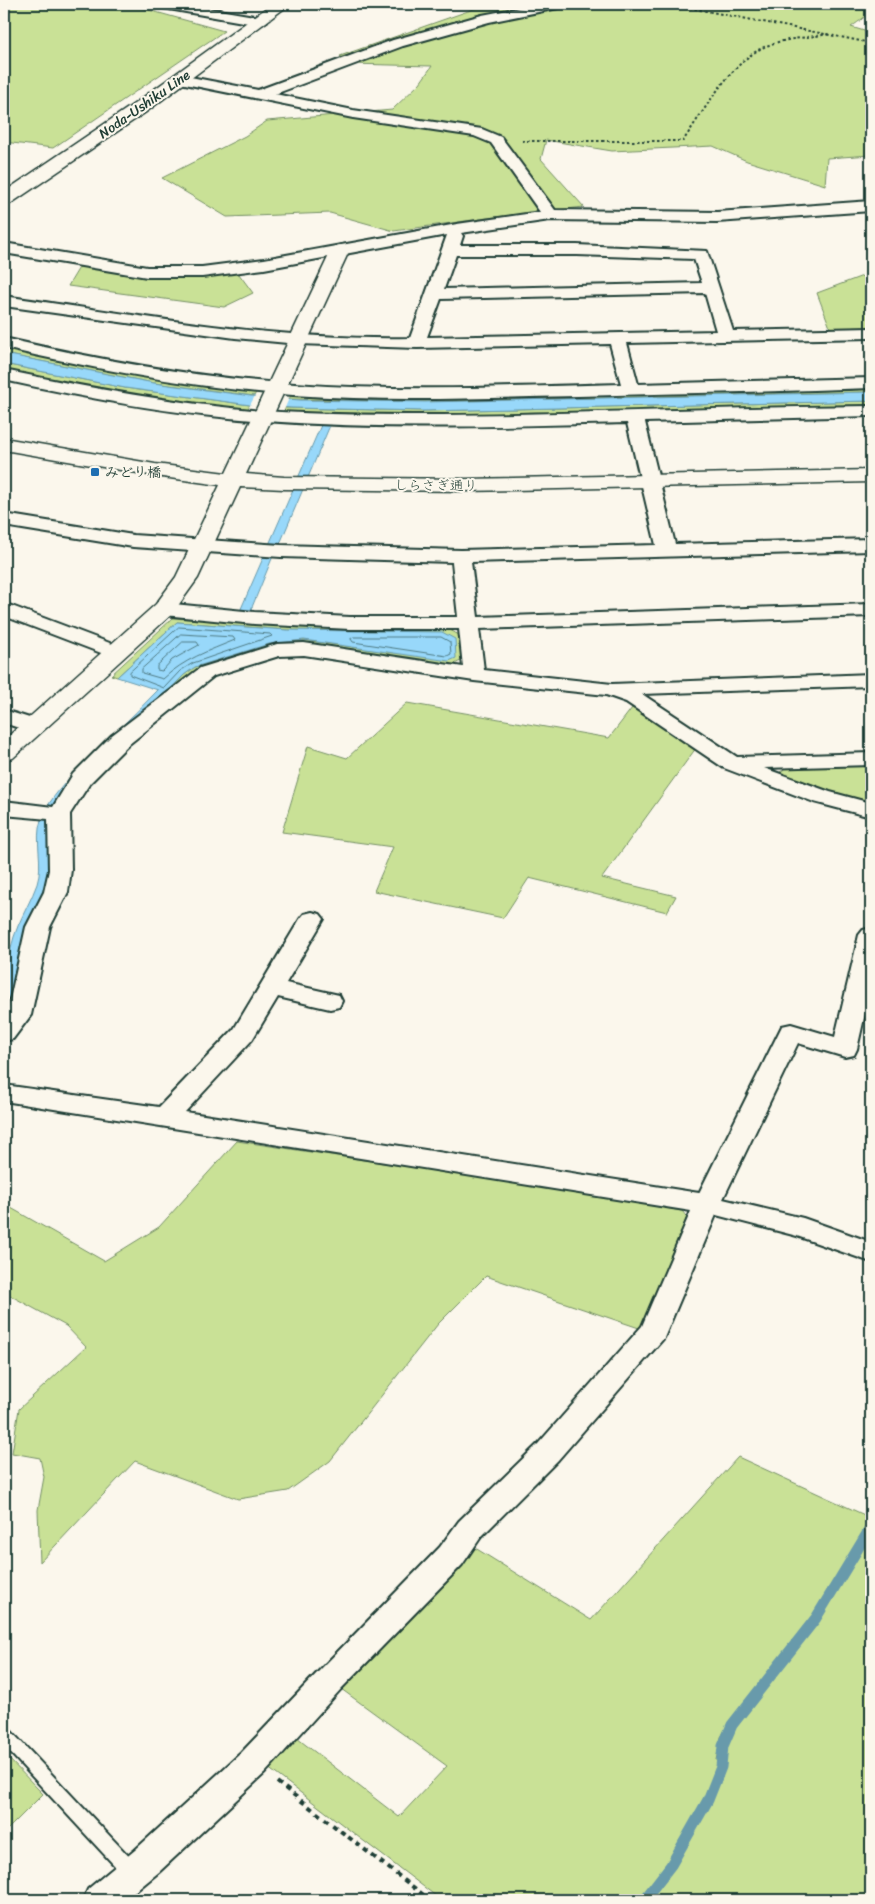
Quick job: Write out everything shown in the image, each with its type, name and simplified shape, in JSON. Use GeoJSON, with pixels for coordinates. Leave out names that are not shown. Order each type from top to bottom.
{"type":"FeatureCollection","features":[{"type":"Feature","properties":{"kind":"street"},"geometry":{"type":"LineString","coordinates":[[163,4],[260,20]]}},
{"type":"Feature","properties":{"kind":"street","name":"Noda-Ushiku Line"},"geometry":{"type":"LineString","coordinates":[[4,200],[113,127],[282,4]]}},
{"type":"Feature","properties":{"kind":"street"},"geometry":{"type":"LineString","coordinates":[[259,95],[398,43],[487,18],[558,4]]}},
{"type":"Feature","properties":{"kind":"street"},"geometry":{"type":"LineString","coordinates":[[180,79],[353,114],[477,132],[496,140],[550,215]]}},
{"type":"Feature","properties":{"kind":"street"},"geometry":{"type":"LineString","coordinates":[[4,248],[118,269],[169,274],[229,269],[457,229],[550,215],[717,217],[871,206]]}},
{"type":"Feature","properties":{"kind":"street"},"geometry":{"type":"LineString","coordinates":[[417,343],[457,229]]}},
{"type":"Feature","properties":{"kind":"street"},"geometry":{"type":"LineString","coordinates":[[451,250],[577,250],[701,254],[726,336]]}},
{"type":"Feature","properties":{"kind":"street"},"geometry":{"type":"LineString","coordinates":[[4,752],[164,609],[187,578],[340,251]]}},
{"type":"Feature","properties":{"kind":"street"},"geometry":{"type":"LineString","coordinates":[[434,294],[711,288]]}},
{"type":"Feature","properties":{"kind":"street"},"geometry":{"type":"LineString","coordinates":[[4,301],[235,333],[298,339],[417,343],[871,333]]}},
{"type":"Feature","properties":{"kind":"street"},"geometry":{"type":"LineString","coordinates":[[618,339],[631,389]]}},
{"type":"Feature","properties":{"kind":"street"},"geometry":{"type":"LineString","coordinates":[[4,343],[129,369],[275,390],[434,394],[871,383]]}},
{"type":"Feature","properties":{"kind":"street"},"geometry":{"type":"LineString","coordinates":[[4,375],[113,398],[264,414],[372,420],[636,417],[871,411]]}},
{"type":"Feature","properties":{"kind":"street"},"geometry":{"type":"LineString","coordinates":[[636,417],[667,550]]}},
{"type":"Feature","properties":{"kind":"street","name":"しらさぎ通り"},"geometry":{"type":"LineString","coordinates":[[4,444],[155,470],[234,480],[293,483],[395,485],[871,476]]}},
{"type":"Feature","properties":{"kind":"street"},"geometry":{"type":"LineString","coordinates":[[4,520],[133,541],[281,551],[462,556],[871,545]]}},
{"type":"Feature","properties":{"kind":"street"},"geometry":{"type":"LineString","coordinates":[[462,556],[474,675]]}},
{"type":"Feature","properties":{"kind":"street"},"geometry":{"type":"LineString","coordinates":[[164,609],[254,618],[350,623],[469,623],[871,610]]}},
{"type":"Feature","properties":{"kind":"street"},"geometry":{"type":"LineString","coordinates":[[4,610],[116,652]]}},
{"type":"Feature","properties":{"kind":"street"},"geometry":{"type":"LineString","coordinates":[[4,1033],[19,1015],[38,927],[56,892],[60,870],[59,814],[81,779],[120,740],[207,672],[278,650],[304,649],[474,675],[610,689],[871,680]]}},
{"type":"Feature","properties":{"kind":"street"},"geometry":{"type":"LineString","coordinates":[[610,689],[633,698],[732,763],[777,781],[871,810]]}},
{"type":"Feature","properties":{"kind":"street"},"geometry":{"type":"LineString","coordinates":[[4,716],[31,726]]}},
{"type":"Feature","properties":{"kind":"street"},"geometry":{"type":"LineString","coordinates":[[732,763],[871,759]]}},
{"type":"Feature","properties":{"kind":"street"},"geometry":{"type":"LineString","coordinates":[[4,808],[59,814]]}},
{"type":"Feature","properties":{"kind":"street"},"geometry":{"type":"LineString","coordinates":[[164,1117],[243,1034],[312,919]]}},
{"type":"Feature","properties":{"kind":"street"},"geometry":{"type":"LineString","coordinates":[[100,1900],[133,1873],[253,1763],[330,1680],[451,1556],[470,1529],[548,1452],[654,1331],[707,1204],[791,1032],[845,1049],[871,935]]}},
{"type":"Feature","properties":{"kind":"street"},"geometry":{"type":"LineString","coordinates":[[270,988],[330,1001]]}},
{"type":"Feature","properties":{"kind":"street"},"geometry":{"type":"LineString","coordinates":[[4,1093],[707,1204],[803,1228],[871,1252]]}},
{"type":"Feature","properties":{"kind":"lane"},"geometry":{"type":"LineString","coordinates":[[4,1736],[133,1873]]}},
{"type":"Feature","properties":{"kind":"path"},"geometry":{"type":"LineString","coordinates":[[670,4],[871,43]]}},
{"type":"Feature","properties":{"kind":"path"},"geometry":{"type":"LineString","coordinates":[[496,140],[684,141],[728,80],[760,48],[777,43],[829,34]]}},
{"type":"Feature","properties":{"kind":"path"},"geometry":{"type":"LineString","coordinates":[[253,1763],[430,1900]]}},
{"type":"Feature","properties":{"kind":"green space"},"geometry":{"type":"Polygon","coordinates":[[[4,4],[127,4],[224,31],[53,148],[4,142],[4,4]]]}},
{"type":"Feature","properties":{"kind":"green space"},"geometry":{"type":"Polygon","coordinates":[[[488,4],[871,4],[867,15],[851,27],[871,33],[871,155],[827,158],[825,185],[747,161],[713,146],[612,151],[546,140],[541,159],[584,207],[394,231],[330,213],[227,217],[162,178],[245,136],[267,121],[392,110],[420,83],[432,66],[349,64],[340,56],[488,4]]]}},
{"type":"Feature","properties":{"kind":"green space"},"geometry":{"type":"Polygon","coordinates":[[[80,266],[109,270],[236,270],[253,293],[224,307],[68,286],[80,266]]]}},
{"type":"Feature","properties":{"kind":"green space"},"geometry":{"type":"Polygon","coordinates":[[[871,274],[871,329],[831,330],[817,293],[871,274]]]}},
{"type":"Feature","properties":{"kind":"green space"},"geometry":{"type":"Polygon","coordinates":[[[4,348],[71,362],[258,390],[254,396],[154,383],[4,354],[4,348]]]}},
{"type":"Feature","properties":{"kind":"green space"},"geometry":{"type":"Polygon","coordinates":[[[4,364],[125,388],[250,405],[247,410],[146,398],[4,370],[4,364]]]}},
{"type":"Feature","properties":{"kind":"green space"},"geometry":{"type":"Polygon","coordinates":[[[871,387],[871,392],[425,402],[289,399],[292,393],[447,397],[871,387]]]}},
{"type":"Feature","properties":{"kind":"green space"},"geometry":{"type":"Polygon","coordinates":[[[871,401],[871,408],[469,417],[282,414],[285,408],[424,411],[871,401]]]}},
{"type":"Feature","properties":{"kind":"green space"},"geometry":{"type":"Polygon","coordinates":[[[173,618],[268,625],[448,629],[461,636],[463,660],[450,666],[319,645],[225,661],[149,711],[184,675],[195,667],[269,644],[304,640],[390,652],[363,632],[287,630],[177,622],[117,677],[111,675],[173,618]]]}},
{"type":"Feature","properties":{"kind":"green space"},"geometry":{"type":"Polygon","coordinates":[[[407,703],[609,738],[632,708],[696,748],[602,878],[676,896],[667,912],[529,878],[503,918],[374,891],[393,847],[282,832],[308,746],[347,758],[407,703]]]}},
{"type":"Feature","properties":{"kind":"green space"},"geometry":{"type":"Polygon","coordinates":[[[871,766],[871,804],[780,776],[780,772],[786,768],[871,766]]]}},
{"type":"Feature","properties":{"kind":"green space"},"geometry":{"type":"Polygon","coordinates":[[[237,1141],[564,1190],[682,1211],[687,1217],[642,1329],[486,1276],[438,1324],[330,1461],[288,1491],[238,1499],[135,1461],[40,1562],[38,1510],[44,1477],[40,1458],[12,1453],[19,1409],[86,1347],[66,1326],[4,1292],[4,1204],[104,1261],[159,1227],[237,1141]]]}},
{"type":"Feature","properties":{"kind":"green space"},"geometry":{"type":"Polygon","coordinates":[[[738,1457],[871,1518],[871,1522],[814,1617],[729,1723],[721,1737],[716,1760],[718,1766],[706,1797],[672,1856],[640,1900],[441,1900],[263,1764],[293,1735],[399,1817],[447,1766],[337,1686],[472,1546],[591,1620],[738,1457]]]}},
{"type":"Feature","properties":{"kind":"green space"},"geometry":{"type":"Polygon","coordinates":[[[871,1533],[871,1900],[647,1900],[675,1865],[711,1800],[724,1767],[722,1764],[730,1732],[769,1685],[822,1615],[871,1533]]]}},
{"type":"Feature","properties":{"kind":"green space"},"geometry":{"type":"Polygon","coordinates":[[[4,1754],[43,1794],[4,1833],[4,1754]]]}},
{"type":"Feature","properties":{"kind":"water"},"geometry":{"type":"Polygon","coordinates":[[[4,354],[154,383],[251,396],[300,400],[425,402],[871,392],[871,401],[424,411],[292,408],[250,405],[125,388],[4,364],[4,354]]]}},
{"type":"Feature","properties":{"kind":"water"},"geometry":{"type":"Polygon","coordinates":[[[322,423],[331,423],[279,546],[250,612],[240,611],[322,423]]]}},
{"type":"Feature","properties":{"kind":"water"},"geometry":{"type":"Polygon","coordinates":[[[177,622],[287,630],[442,632],[455,639],[456,658],[449,661],[304,640],[269,644],[195,667],[184,675],[149,711],[49,831],[50,876],[4,1019],[8,960],[18,926],[39,876],[38,836],[41,820],[54,796],[71,776],[158,690],[117,677],[177,622]]]}},
{"type":"Feature","properties":{"kind":"pier"},"geometry":{"type":"Polygon","coordinates":[[[256,394],[290,396],[284,410],[249,407],[256,394]]]}},
{"type":"Feature","properties":{"kind":"waterway"},"geometry":{"type":"LineString","coordinates":[[644,1900],[671,1865],[708,1800],[721,1767],[723,1746],[732,1725],[816,1618],[871,1527]]}},
{"type":"Feature","properties":{"kind":"place","name":"みどり橋"},"geometry":{"type":"Point","coordinates":[95,472]}}]}
